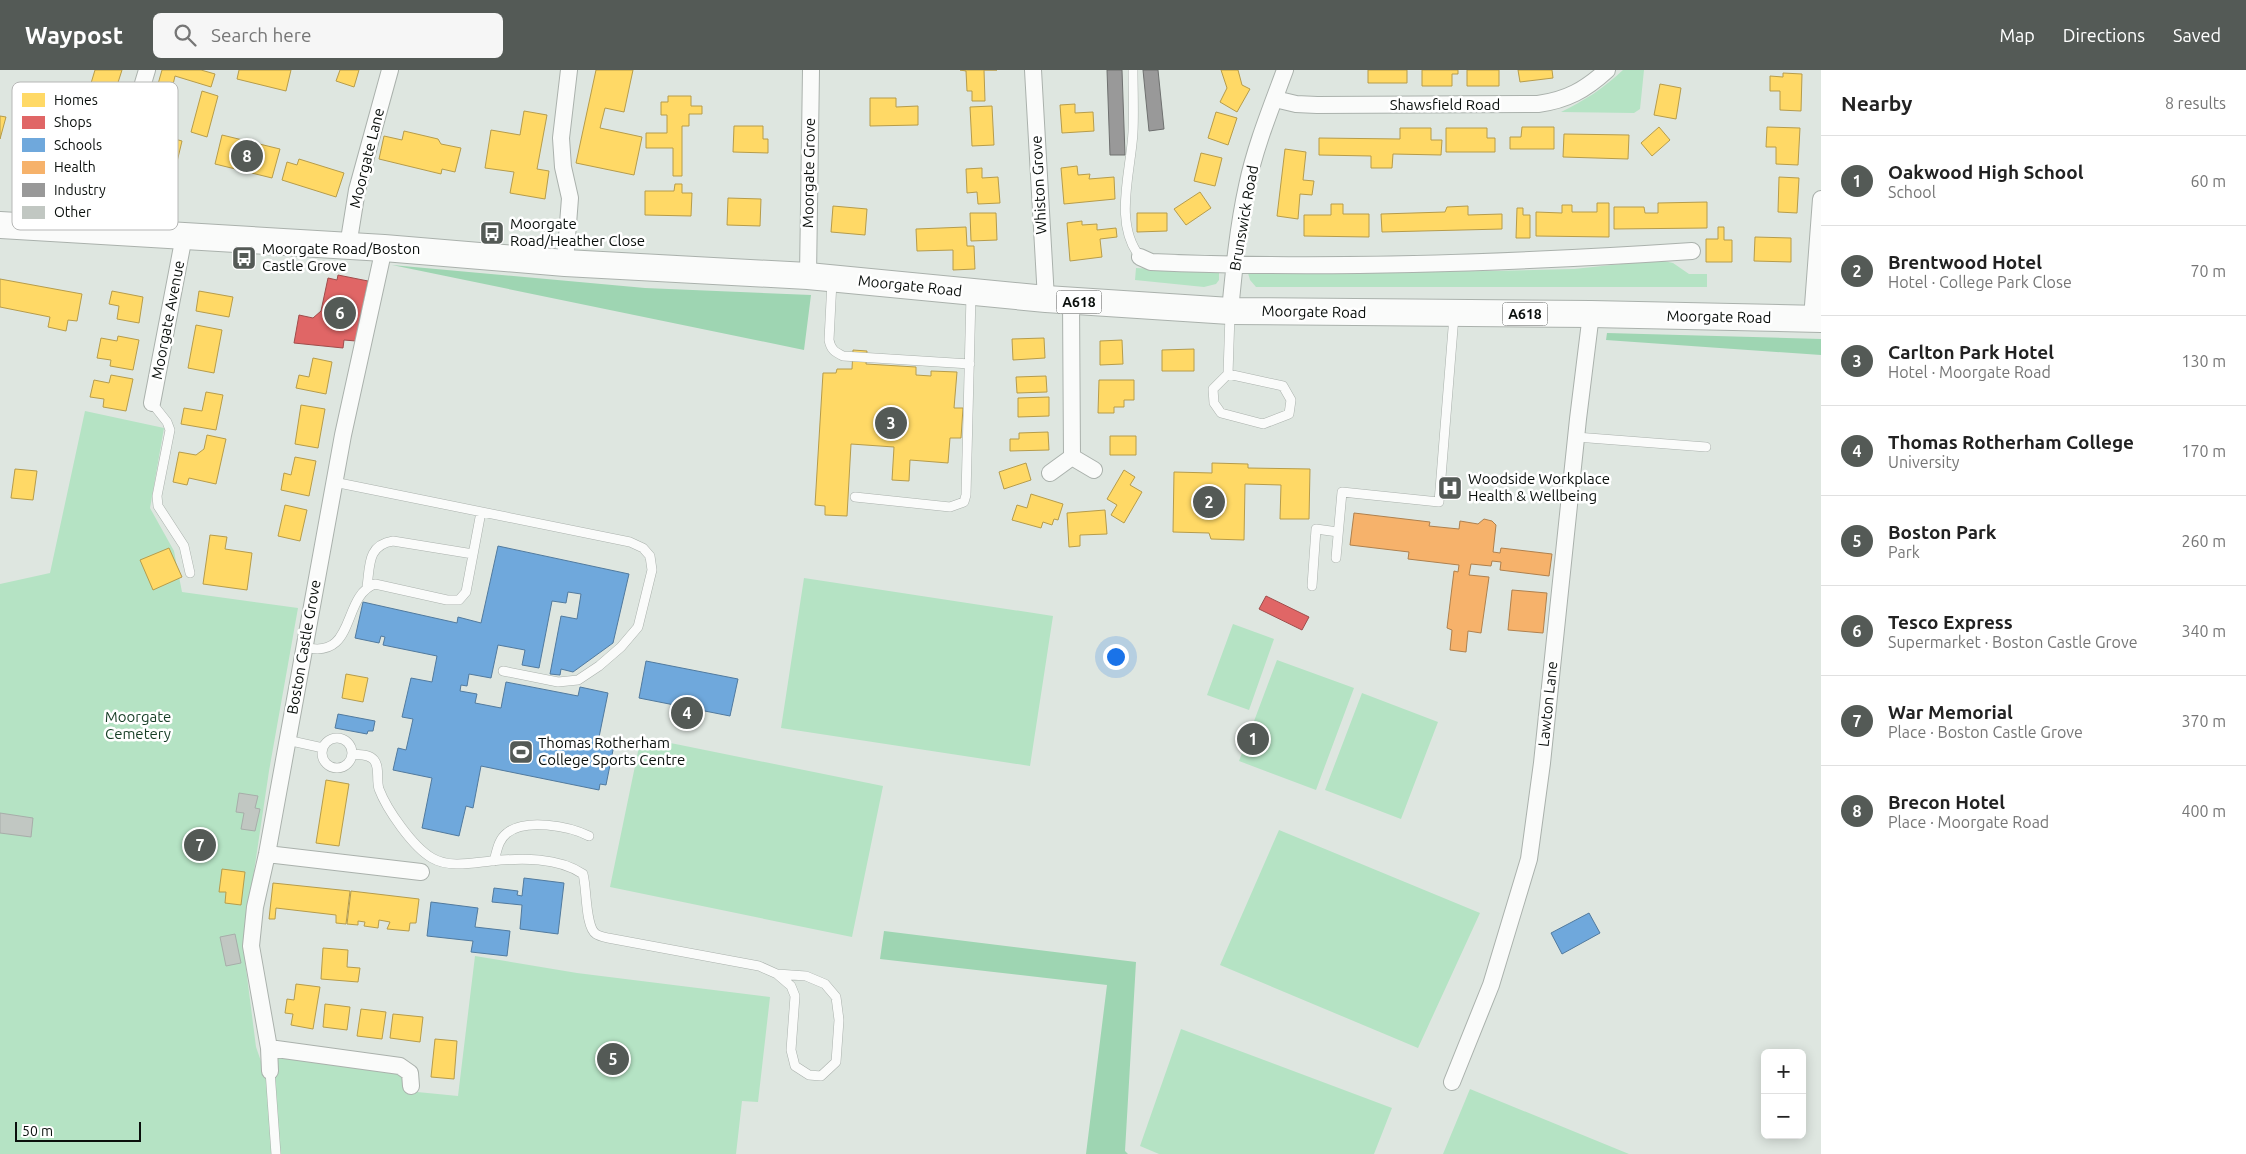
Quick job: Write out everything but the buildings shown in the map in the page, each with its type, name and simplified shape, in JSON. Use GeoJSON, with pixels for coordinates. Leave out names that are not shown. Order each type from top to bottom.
{"type":"FeatureCollection","features":[{"type":"Feature","properties":{"kind":"main road","name":"Moorgate Road"},"geometry":{"type":"LineString","coordinates":[[77,230],[384,248],[565,263],[820,277],[1058,300],[1230,311],[1591,314],[1816,319]]}},
{"type":"Feature","properties":{"kind":"street"},"geometry":{"type":"LineString","coordinates":[[143,82],[147,70]]}},
{"type":"Feature","properties":{"kind":"street","name":"Moorgate Lane"},"geometry":{"type":"LineString","coordinates":[[348,246],[357,190],[390,70]]}},
{"type":"Feature","properties":{"kind":"street"},"geometry":{"type":"LineString","coordinates":[[565,263],[570,198],[563,167],[561,138],[569,70]]}},
{"type":"Feature","properties":{"kind":"street","name":"Moorgate Grove"},"geometry":{"type":"LineString","coordinates":[[811,70],[820,277]]}},
{"type":"Feature","properties":{"kind":"street","name":"Whiston Grove"},"geometry":{"type":"LineString","coordinates":[[1033,70],[1058,300],[1072,457]]}},
{"type":"Feature","properties":{"kind":"street","name":"Brunswick Road"},"geometry":{"type":"LineString","coordinates":[[1230,311],[1234,265],[1247,185],[1274,98],[1285,70]]}},
{"type":"Feature","properties":{"kind":"street","name":"Shawsfield Road"},"geometry":{"type":"LineString","coordinates":[[1274,98],[1296,104],[1310,105],[1538,104],[1559,101],[1580,91],[1606,70]]}},
{"type":"Feature","properties":{"kind":"street"},"geometry":{"type":"LineString","coordinates":[[1816,319],[1821,199]]}},
{"type":"Feature","properties":{"kind":"street","name":"Moorgate Avenue"},"geometry":{"type":"LineString","coordinates":[[152,403],[184,236]]}},
{"type":"Feature","properties":{"kind":"street","name":"Boston Castle Grove"},"geometry":{"type":"LineString","coordinates":[[270,1071],[269,1048],[252,946],[255,906],[267,854],[334,482],[384,248]]}},
{"type":"Feature","properties":{"kind":"street"},"geometry":{"type":"LineString","coordinates":[[1140,257],[1151,262],[1234,265],[1550,260],[1692,251]]}},
{"type":"Feature","properties":{"kind":"street","name":"Lawton Lane"},"geometry":{"type":"LineString","coordinates":[[1452,1082],[1491,985],[1529,859],[1542,763],[1576,437],[1591,314]]}},
{"type":"Feature","properties":{"kind":"street"},"geometry":{"type":"LineString","coordinates":[[1050,473],[1072,457],[1094,470]]}},
{"type":"Feature","properties":{"kind":"street"},"geometry":{"type":"LineString","coordinates":[[267,854],[420,872]]}},
{"type":"Feature","properties":{"kind":"street"},"geometry":{"type":"LineString","coordinates":[[269,1048],[400,1066],[410,1073],[411,1086]]}},
{"type":"Feature","properties":{"kind":"lane"},"geometry":{"type":"LineString","coordinates":[[1133,70],[1133,133],[1126,211],[1130,239],[1140,257]]}},
{"type":"Feature","properties":{"kind":"lane"},"geometry":{"type":"LineString","coordinates":[[820,277],[829,340],[831,348],[835,353],[843,356],[970,364]]}},
{"type":"Feature","properties":{"kind":"lane"},"geometry":{"type":"LineString","coordinates":[[855,496],[950,507],[964,502],[966,495],[972,292]]}},
{"type":"Feature","properties":{"kind":"lane"},"geometry":{"type":"LineString","coordinates":[[1228,374],[1283,386],[1291,400],[1289,414],[1262,424],[1221,413],[1214,403],[1213,389],[1228,374],[1230,311]]}},
{"type":"Feature","properties":{"kind":"lane"},"geometry":{"type":"LineString","coordinates":[[1336,558],[1342,492],[1439,502],[1454,313]]}},
{"type":"Feature","properties":{"kind":"lane"},"geometry":{"type":"LineString","coordinates":[[152,403],[167,422],[170,430],[157,496],[158,506],[184,546],[190,573]]}},
{"type":"Feature","properties":{"kind":"lane"},"geometry":{"type":"LineString","coordinates":[[1576,437],[1706,447]]}},
{"type":"Feature","properties":{"kind":"lane"},"geometry":{"type":"LineString","coordinates":[[334,482],[630,542],[643,548],[650,556],[652,570],[638,627],[621,647],[599,666],[578,680],[558,682],[503,671]]}},
{"type":"Feature","properties":{"kind":"lane"},"geometry":{"type":"LineString","coordinates":[[367,587],[375,584],[447,600],[459,600],[466,592],[480,512]]}},
{"type":"Feature","properties":{"kind":"lane"},"geometry":{"type":"LineString","coordinates":[[1312,586],[1316,529],[1338,532]]}},
{"type":"Feature","properties":{"kind":"lane"},"geometry":{"type":"LineString","coordinates":[[304,647],[318,650],[327,648],[344,633],[360,596],[367,587],[374,549],[382,542],[393,541],[473,554]]}},
{"type":"Feature","properties":{"kind":"lane"},"geometry":{"type":"LineString","coordinates":[[338,738],[347,741],[353,754],[352,759],[345,766],[335,768],[326,764],[323,759],[323,748],[328,741],[338,738]]}},
{"type":"Feature","properties":{"kind":"lane"},"geometry":{"type":"LineString","coordinates":[[287,740],[323,748]]}},
{"type":"Feature","properties":{"kind":"lane"},"geometry":{"type":"LineString","coordinates":[[353,754],[368,756],[374,760],[378,766],[377,778],[380,790],[392,812],[420,850],[445,864],[514,859],[548,861],[572,866],[583,874],[587,887],[588,917],[591,927],[596,934],[608,938],[759,966],[777,974],[791,986],[795,996],[791,1050],[795,1066],[809,1076],[822,1076],[836,1062],[839,1020],[836,997],[825,984],[806,976],[777,974]]}},
{"type":"Feature","properties":{"kind":"lane"},"geometry":{"type":"LineString","coordinates":[[494,861],[499,843],[506,834],[514,829],[529,826],[556,826],[578,830],[589,836]]}},
{"type":"Feature","properties":{"kind":"lane"},"geometry":{"type":"LineString","coordinates":[[270,1071],[276,1154]]}},
{"type":"Feature","properties":{"kind":"green space"},"geometry":{"type":"Polygon","coordinates":[[[1623,70],[1644,70],[1640,109],[1634,113],[1561,112],[1594,94],[1623,70]]]}},
{"type":"Feature","properties":{"kind":"green space"},"geometry":{"type":"Polygon","coordinates":[[[1659,260],[1673,263],[1689,274],[1707,274],[1707,287],[1256,287],[1250,280],[1248,273],[1574,269],[1659,260]]]}},
{"type":"Feature","properties":{"kind":"green space"},"geometry":{"type":"Polygon","coordinates":[[[392,265],[645,288],[811,295],[804,350],[392,265]]]}},
{"type":"Feature","properties":{"kind":"green space"},"geometry":{"type":"Polygon","coordinates":[[[1136,268],[1219,272],[1219,280],[1216,284],[1204,287],[1135,280],[1136,268]]]}},
{"type":"Feature","properties":{"kind":"green space"},"geometry":{"type":"Polygon","coordinates":[[[1607,333],[1821,339],[1821,355],[1606,340],[1607,333]]]}},
{"type":"Feature","properties":{"kind":"green space","name":"Moorgate Cemetery"},"geometry":{"type":"Polygon","coordinates":[[[85,411],[164,428],[150,508],[174,551],[182,592],[298,608],[269,771],[243,945],[256,1047],[264,1070],[280,1055],[398,1069],[406,1076],[407,1091],[458,1096],[475,956],[577,973],[770,997],[758,1102],[742,1101],[736,1154],[0,1154],[0,584],[50,573],[85,411]]]}},
{"type":"Feature","properties":{"kind":"green space"},"geometry":{"type":"Polygon","coordinates":[[[804,578],[1053,616],[1030,766],[781,728],[804,578]]]}},
{"type":"Feature","properties":{"kind":"green space"},"geometry":{"type":"Polygon","coordinates":[[[1233,624],[1274,639],[1249,710],[1207,695],[1233,624]]]}},
{"type":"Feature","properties":{"kind":"green space"},"geometry":{"type":"Polygon","coordinates":[[[1277,660],[1354,688],[1316,790],[1239,761],[1277,660]]]}},
{"type":"Feature","properties":{"kind":"green space"},"geometry":{"type":"Polygon","coordinates":[[[1362,693],[1438,722],[1401,819],[1325,790],[1362,693]]]}},
{"type":"Feature","properties":{"kind":"green space"},"geometry":{"type":"Polygon","coordinates":[[[641,737],[883,786],[852,937],[610,887],[641,737]]]}},
{"type":"Feature","properties":{"kind":"green space"},"geometry":{"type":"Polygon","coordinates":[[[1279,830],[1480,913],[1418,1048],[1220,965],[1279,830]]]}},
{"type":"Feature","properties":{"kind":"green space"},"geometry":{"type":"Polygon","coordinates":[[[884,931],[1136,962],[1125,1151],[1128,1154],[1086,1154],[1107,985],[880,959],[884,931]]]}},
{"type":"Feature","properties":{"kind":"green space"},"geometry":{"type":"Polygon","coordinates":[[[1181,1029],[1392,1108],[1374,1154],[1159,1154],[1140,1146],[1181,1029]]]}},
{"type":"Feature","properties":{"kind":"green space"},"geometry":{"type":"Polygon","coordinates":[[[1470,1089],[1629,1154],[1443,1154],[1470,1089]]]}},
{"type":"Feature","properties":{"kind":"place","name":"Brecon Hotel"},"geometry":{"type":"Point","coordinates":[247,156]}},
{"type":"Feature","properties":{"kind":"place","name":"Moorgate Road/Heather Close"},"geometry":{"type":"Point","coordinates":[492,233]}},
{"type":"Feature","properties":{"kind":"place","name":"Moorgate Road/Boston Castle Grove"},"geometry":{"type":"Point","coordinates":[244,258]}},
{"type":"Feature","properties":{"kind":"place","name":"Tesco Express"},"geometry":{"type":"Point","coordinates":[340,313]}},
{"type":"Feature","properties":{"kind":"place","name":"Carlton Park Hotel"},"geometry":{"type":"Point","coordinates":[891,423]}},
{"type":"Feature","properties":{"kind":"place","name":"Woodside Workplace Health & Wellbeing"},"geometry":{"type":"Point","coordinates":[1450,488]}},
{"type":"Feature","properties":{"kind":"place","name":"Brentwood Hotel"},"geometry":{"type":"Point","coordinates":[1209,502]}},
{"type":"Feature","properties":{"kind":"place","name":"Thomas Rotherham College"},"geometry":{"type":"Point","coordinates":[687,713]}},
{"type":"Feature","properties":{"kind":"place","name":"Oakwood High School"},"geometry":{"type":"Point","coordinates":[1253,739]}},
{"type":"Feature","properties":{"kind":"place","name":"Thomas Rotherham College Sports Centre"},"geometry":{"type":"Point","coordinates":[521,752]}},
{"type":"Feature","properties":{"kind":"place","name":"War Memorial"},"geometry":{"type":"Point","coordinates":[200,845]}},
{"type":"Feature","properties":{"kind":"place","name":"Boston Park"},"geometry":{"type":"Point","coordinates":[613,1059]}}]}
